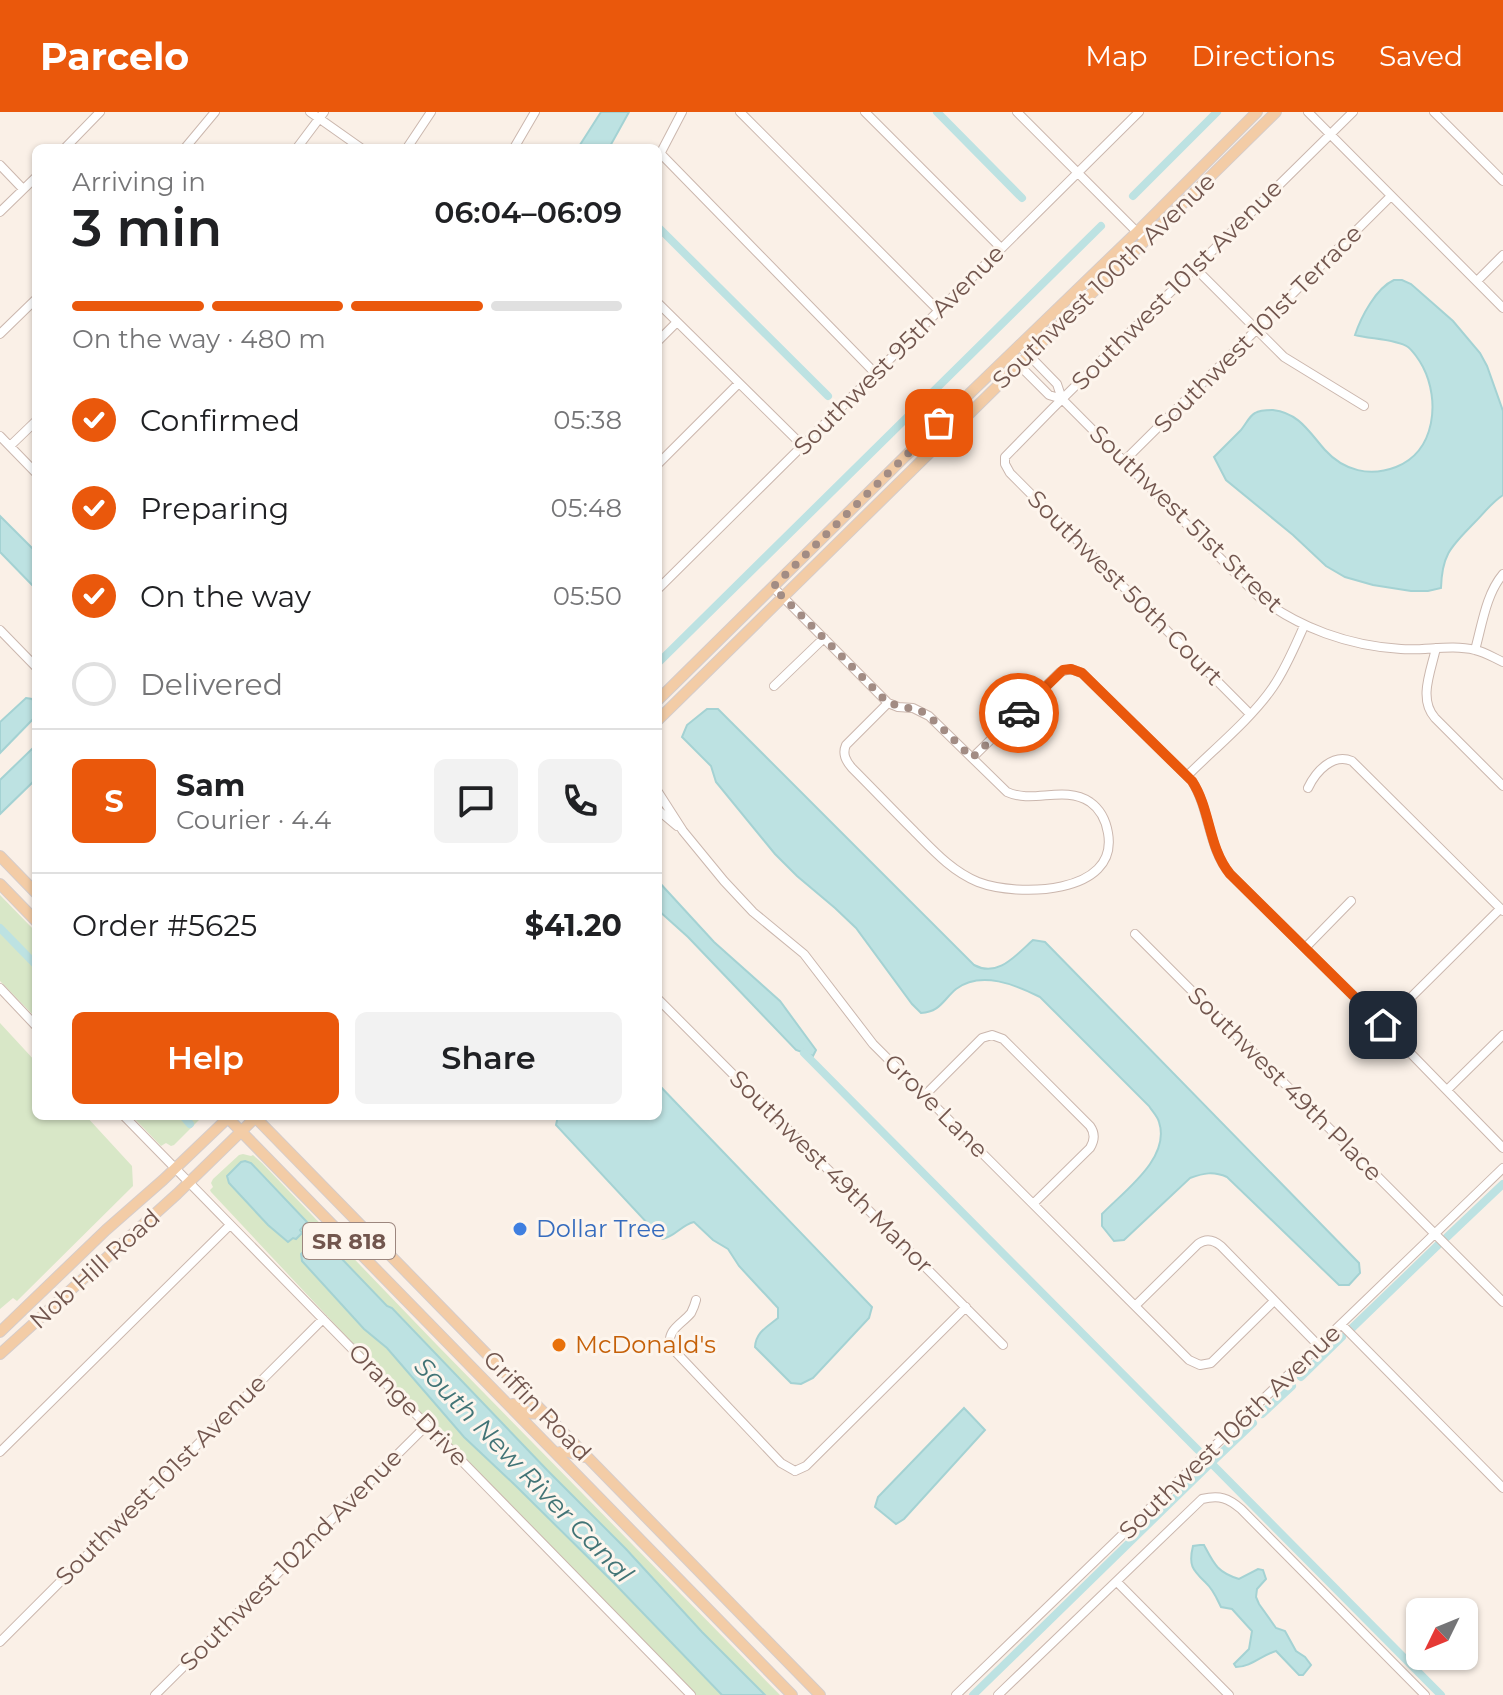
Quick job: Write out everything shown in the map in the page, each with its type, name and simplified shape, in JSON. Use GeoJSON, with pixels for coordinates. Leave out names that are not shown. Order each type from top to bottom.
{"type":"FeatureCollection","features":[{"type":"Feature","properties":{"kind":"main road","name":"Southwest 100th Avenue"},"geometry":{"type":"LineString","coordinates":[[662,696],[1257,112]]}},
{"type":"Feature","properties":{"kind":"main road","name":"Southwest 100th Avenue"},"geometry":{"type":"LineString","coordinates":[[662,716],[1276,112]]}},
{"type":"Feature","properties":{"kind":"main road"},"geometry":{"type":"LineString","coordinates":[[0,856],[32,889]]}},
{"type":"Feature","properties":{"kind":"main road"},"geometry":{"type":"LineString","coordinates":[[0,870],[17,873]]}},
{"type":"Feature","properties":{"kind":"main road"},"geometry":{"type":"LineString","coordinates":[[0,884],[32,917]]}},
{"type":"Feature","properties":{"kind":"main road"},"geometry":{"type":"LineString","coordinates":[[175,1169],[225,1120]]}},
{"type":"Feature","properties":{"kind":"main road","name":"Griffin Road"},"geometry":{"type":"LineString","coordinates":[[231,1120],[792,1695]]}},
{"type":"Feature","properties":{"kind":"main road"},"geometry":{"type":"LineString","coordinates":[[189,1183],[253,1120]]}},
{"type":"Feature","properties":{"kind":"main road","name":"Griffin Road"},"geometry":{"type":"LineString","coordinates":[[259,1120],[820,1695]]}},
{"type":"Feature","properties":{"kind":"main road","name":"Nob Hill Road"},"geometry":{"type":"LineString","coordinates":[[0,1332],[175,1169]]}},
{"type":"Feature","properties":{"kind":"main road","name":"Nob Hill Road"},"geometry":{"type":"LineString","coordinates":[[0,1354],[189,1183]]}},
{"type":"Feature","properties":{"kind":"main road"},"geometry":{"type":"LineString","coordinates":[[501,1397],[531,1414],[542,1412]]}},
{"type":"Feature","properties":{"kind":"main road"},"geometry":{"type":"LineString","coordinates":[[556,1453],[565,1451],[587,1458]]}},
{"type":"Feature","properties":{"kind":"street"},"geometry":{"type":"LineString","coordinates":[[69,144],[100,112]]}},
{"type":"Feature","properties":{"kind":"street"},"geometry":{"type":"LineString","coordinates":[[188,144],[215,112]]}},
{"type":"Feature","properties":{"kind":"street"},"geometry":{"type":"LineString","coordinates":[[310,112],[322,115],[356,144]]}},
{"type":"Feature","properties":{"kind":"street"},"geometry":{"type":"LineString","coordinates":[[410,144],[431,112]]}},
{"type":"Feature","properties":{"kind":"street"},"geometry":{"type":"LineString","coordinates":[[516,144],[535,112]]}},
{"type":"Feature","properties":{"kind":"street"},"geometry":{"type":"LineString","coordinates":[[662,150],[682,112]]}},
{"type":"Feature","properties":{"kind":"street"},"geometry":{"type":"LineString","coordinates":[[740,112],[939,311]]}},
{"type":"Feature","properties":{"kind":"street"},"geometry":{"type":"LineString","coordinates":[[865,112],[1001,248]]}},
{"type":"Feature","properties":{"kind":"street"},"geometry":{"type":"LineString","coordinates":[[1017,112],[1146,241]]}},
{"type":"Feature","properties":{"kind":"street","name":"Southwest 95th Avenue"},"geometry":{"type":"LineString","coordinates":[[662,585],[1139,112]]}},
{"type":"Feature","properties":{"kind":"street"},"geometry":{"type":"LineString","coordinates":[[1308,112],[1503,308]]}},
{"type":"Feature","properties":{"kind":"street","name":"Southwest 101st Avenue"},"geometry":{"type":"LineString","coordinates":[[1005,461],[1013,447],[1353,112]]}},
{"type":"Feature","properties":{"kind":"street"},"geometry":{"type":"LineString","coordinates":[[1434,112],[1503,181]]}},
{"type":"Feature","properties":{"kind":"street"},"geometry":{"type":"LineString","coordinates":[[300,144],[322,115]]}},
{"type":"Feature","properties":{"kind":"street"},"geometry":{"type":"LineString","coordinates":[[662,159],[876,374]]}},
{"type":"Feature","properties":{"kind":"street"},"geometry":{"type":"LineString","coordinates":[[0,165],[23,189]]}},
{"type":"Feature","properties":{"kind":"street"},"geometry":{"type":"LineString","coordinates":[[0,212],[32,181]]}},
{"type":"Feature","properties":{"kind":"street","name":"Southwest 101st Terrace"},"geometry":{"type":"LineString","coordinates":[[1124,461],[1391,196]]}},
{"type":"Feature","properties":{"kind":"street"},"geometry":{"type":"LineString","coordinates":[[1477,281],[1503,255]]}},
{"type":"Feature","properties":{"kind":"street"},"geometry":{"type":"LineString","coordinates":[[1195,268],[1284,357],[1364,406]]}},
{"type":"Feature","properties":{"kind":"street"},"geometry":{"type":"LineString","coordinates":[[0,334],[32,303]]}},
{"type":"Feature","properties":{"kind":"street"},"geometry":{"type":"LineString","coordinates":[[662,307],[803,446]]}},
{"type":"Feature","properties":{"kind":"street"},"geometry":{"type":"LineString","coordinates":[[662,337],[677,322]]}},
{"type":"Feature","properties":{"kind":"street","name":"Southwest 51st Street"},"geometry":{"type":"LineString","coordinates":[[1019,345],[1057,384],[1062,399],[1258,596],[1274,608],[1304,626],[1361,643],[1400,649],[1475,650],[1503,662]]}},
{"type":"Feature","properties":{"kind":"street","name":"Southwest 51st Street"},"geometry":{"type":"LineString","coordinates":[[1009,355],[1049,395],[1062,399]]}},
{"type":"Feature","properties":{"kind":"street"},"geometry":{"type":"LineString","coordinates":[[662,460],[739,383]]}},
{"type":"Feature","properties":{"kind":"street"},"geometry":{"type":"LineString","coordinates":[[10,446],[32,425]]}},
{"type":"Feature","properties":{"kind":"street"},"geometry":{"type":"LineString","coordinates":[[0,436],[32,469]]}},
{"type":"Feature","properties":{"kind":"street","name":"Southwest 50th Court"},"geometry":{"type":"LineString","coordinates":[[1005,461],[1010,473],[1250,714]]}},
{"type":"Feature","properties":{"kind":"street"},"geometry":{"type":"LineString","coordinates":[[1475,650],[1490,598],[1503,574]]}},
{"type":"Feature","properties":{"kind":"street"},"geometry":{"type":"LineString","coordinates":[[773,587],[888,703],[921,711],[998,784],[1016,796],[1067,794],[1094,805],[1107,826],[1109,845],[1099,868],[1084,880],[1067,885],[1020,890],[976,881],[955,869],[844,757],[846,745],[888,703]]}},
{"type":"Feature","properties":{"kind":"street"},"geometry":{"type":"LineString","coordinates":[[1187,776],[1264,698],[1279,677],[1304,626]]}},
{"type":"Feature","properties":{"kind":"street"},"geometry":{"type":"LineString","coordinates":[[0,630],[32,663]]}},
{"type":"Feature","properties":{"kind":"street"},"geometry":{"type":"LineString","coordinates":[[774,686],[824,638]]}},
{"type":"Feature","properties":{"kind":"street"},"geometry":{"type":"LineString","coordinates":[[1436,648],[1427,691],[1428,708],[1503,786]]}},
{"type":"Feature","properties":{"kind":"street"},"geometry":{"type":"LineString","coordinates":[[972,758],[1060,672],[1067,669],[1082,673],[1187,776],[1199,794],[1222,863],[1503,1148]]}},
{"type":"Feature","properties":{"kind":"street"},"geometry":{"type":"LineString","coordinates":[[1308,788],[1313,778],[1333,760],[1343,758],[1352,761],[1502,910],[1383,1025]]}},
{"type":"Feature","properties":{"kind":"street","name":"Grove Lane"},"geometry":{"type":"LineString","coordinates":[[662,798],[683,831],[738,897],[804,954],[873,1044],[1189,1360],[1203,1365],[1214,1361],[1274,1301]]}},
{"type":"Feature","properties":{"kind":"street","name":"Grove Lane"},"geometry":{"type":"LineString","coordinates":[[662,813],[683,831]]}},
{"type":"Feature","properties":{"kind":"street"},"geometry":{"type":"LineString","coordinates":[[1305,948],[1351,901]]}},
{"type":"Feature","properties":{"kind":"street","name":"Southwest 49th Place"},"geometry":{"type":"LineString","coordinates":[[1135,934],[1503,1302]]}},
{"type":"Feature","properties":{"kind":"street"},"geometry":{"type":"LineString","coordinates":[[0,988],[32,1022]]}},
{"type":"Feature","properties":{"kind":"street","name":"Southwest 49th Manor"},"geometry":{"type":"LineString","coordinates":[[662,1003],[1003,1345]]}},
{"type":"Feature","properties":{"kind":"street"},"geometry":{"type":"LineString","coordinates":[[925,1095],[978,1041],[990,1035],[1003,1039],[1090,1126],[1094,1138],[1090,1148],[1034,1203]]}},
{"type":"Feature","properties":{"kind":"street"},"geometry":{"type":"LineString","coordinates":[[1447,1090],[1503,1035]]}},
{"type":"Feature","properties":{"kind":"street","name":"Orange Drive"},"geometry":{"type":"LineString","coordinates":[[128,1120],[691,1695]]}},
{"type":"Feature","properties":{"kind":"street","name":"Southwest 106th Avenue"},"geometry":{"type":"LineString","coordinates":[[956,1695],[1503,1168]]}},
{"type":"Feature","properties":{"kind":"street"},"geometry":{"type":"LineString","coordinates":[[0,1452],[230,1225]]}},
{"type":"Feature","properties":{"kind":"street"},"geometry":{"type":"LineString","coordinates":[[1136,1305],[1195,1246],[1211,1241],[1221,1246],[1319,1346]]}},
{"type":"Feature","properties":{"kind":"street"},"geometry":{"type":"LineString","coordinates":[[696,1300],[692,1311],[673,1330],[670,1346],[781,1463],[796,1474],[966,1307]]}},
{"type":"Feature","properties":{"kind":"street","name":"Southwest 101st Avenue"},"geometry":{"type":"LineString","coordinates":[[0,1642],[323,1319]]}},
{"type":"Feature","properties":{"kind":"street"},"geometry":{"type":"LineString","coordinates":[[1342,1325],[1503,1488]]}},
{"type":"Feature","properties":{"kind":"street","name":"Southwest 102nd Avenue"},"geometry":{"type":"LineString","coordinates":[[155,1695],[427,1425]]}},
{"type":"Feature","properties":{"kind":"street"},"geometry":{"type":"LineString","coordinates":[[1003,1693],[1202,1499],[1222,1497],[1241,1509],[1425,1695]]}},
{"type":"Feature","properties":{"kind":"street"},"geometry":{"type":"LineString","coordinates":[[1117,1582],[1229,1695]]}},
{"type":"Feature","properties":{"kind":"green space"},"geometry":{"type":"Polygon","coordinates":[[[0,895],[32,928],[32,1014],[0,981],[0,895]]]}},
{"type":"Feature","properties":{"kind":"green space"},"geometry":{"type":"Polygon","coordinates":[[[0,1023],[32,1058],[32,1120],[90,1120],[132,1166],[133,1186],[17,1301],[13,1298],[0,1309],[0,1023]]]}},
{"type":"Feature","properties":{"kind":"green space"},"geometry":{"type":"Polygon","coordinates":[[[136,1120],[199,1120],[174,1145],[166,1143],[161,1146],[136,1120]]]}},
{"type":"Feature","properties":{"kind":"green space"},"geometry":{"type":"Polygon","coordinates":[[[243,1154],[253,1155],[262,1163],[780,1695],[696,1695],[374,1366],[211,1192],[213,1179],[243,1154]]]}},
{"type":"Feature","properties":{"kind":"water"},"geometry":{"type":"Polygon","coordinates":[[[601,112],[629,112],[611,144],[581,144],[601,112]]]}},
{"type":"Feature","properties":{"kind":"water"},"geometry":{"type":"Polygon","coordinates":[[[1394,280],[1411,284],[1453,321],[1480,353],[1503,411],[1503,495],[1450,551],[1441,588],[1428,591],[1373,585],[1345,577],[1326,566],[1226,480],[1214,457],[1253,414],[1273,410],[1297,419],[1332,457],[1349,467],[1377,472],[1396,467],[1409,459],[1427,437],[1431,423],[1432,394],[1423,367],[1403,344],[1355,335],[1375,296],[1394,280]]]}},
{"type":"Feature","properties":{"kind":"water"},"geometry":{"type":"Polygon","coordinates":[[[0,516],[32,548],[32,585],[0,552],[0,516]]]}},
{"type":"Feature","properties":{"kind":"water"},"geometry":{"type":"Polygon","coordinates":[[[26,698],[32,699],[32,720],[0,753],[0,722],[26,698]]]}},
{"type":"Feature","properties":{"kind":"water"},"geometry":{"type":"Polygon","coordinates":[[[707,709],[718,709],[974,965],[991,969],[999,967],[1033,940],[1045,942],[1359,1263],[1360,1273],[1349,1285],[1339,1285],[1227,1177],[1217,1174],[1190,1178],[1124,1240],[1114,1241],[1102,1226],[1102,1214],[1143,1173],[1158,1148],[1161,1135],[1159,1122],[1149,1106],[1040,997],[1020,988],[998,981],[966,983],[937,1008],[921,1013],[856,928],[775,854],[716,782],[711,766],[682,737],[687,725],[707,709]]]}},
{"type":"Feature","properties":{"kind":"water"},"geometry":{"type":"Polygon","coordinates":[[[32,749],[32,783],[0,814],[0,780],[32,749]]]}},
{"type":"Feature","properties":{"kind":"water"},"geometry":{"type":"Polygon","coordinates":[[[662,885],[714,942],[780,1001],[816,1050],[813,1056],[796,1050],[662,914],[662,885]]]}},
{"type":"Feature","properties":{"kind":"water"},"geometry":{"type":"Polygon","coordinates":[[[662,1088],[872,1307],[869,1318],[813,1378],[801,1384],[791,1383],[755,1347],[760,1334],[778,1318],[778,1308],[739,1266],[728,1249],[694,1222],[662,1239],[556,1125],[557,1120],[662,1120],[662,1088]]]}},
{"type":"Feature","properties":{"kind":"water"},"geometry":{"type":"Polygon","coordinates":[[[245,1161],[251,1163],[307,1222],[296,1239],[288,1242],[229,1183],[227,1176],[245,1161]]]}},
{"type":"Feature","properties":{"kind":"water"},"geometry":{"type":"Polygon","coordinates":[[[319,1235],[765,1695],[722,1695],[616,1585],[464,1437],[387,1348],[364,1329],[302,1261],[301,1254],[319,1235]]]}},
{"type":"Feature","properties":{"kind":"water"},"geometry":{"type":"Polygon","coordinates":[[[964,1408],[985,1430],[896,1524],[875,1507],[878,1497],[964,1408]]]}},
{"type":"Feature","properties":{"kind":"water"},"geometry":{"type":"Polygon","coordinates":[[[1204,1545],[1217,1566],[1239,1579],[1258,1569],[1263,1570],[1266,1579],[1257,1589],[1256,1597],[1276,1628],[1285,1631],[1296,1651],[1311,1665],[1303,1675],[1299,1675],[1276,1651],[1236,1667],[1234,1664],[1249,1649],[1252,1631],[1232,1609],[1221,1607],[1211,1588],[1195,1571],[1191,1563],[1193,1546],[1204,1545]]]}},
{"type":"Feature","properties":{"kind":"waterway"},"geometry":{"type":"LineString","coordinates":[[937,112],[1022,198]]}},
{"type":"Feature","properties":{"kind":"waterway"},"geometry":{"type":"LineString","coordinates":[[1133,196],[1217,112]]}},
{"type":"Feature","properties":{"kind":"waterway"},"geometry":{"type":"LineString","coordinates":[[662,659],[1101,226]]}},
{"type":"Feature","properties":{"kind":"waterway"},"geometry":{"type":"LineString","coordinates":[[662,231],[828,396]]}},
{"type":"Feature","properties":{"kind":"waterway","name":"South New River Canal"},"geometry":{"type":"LineString","coordinates":[[0,928],[32,961]]}},
{"type":"Feature","properties":{"kind":"waterway"},"geometry":{"type":"LineString","coordinates":[[804,1053],[1198,1450]]}},
{"type":"Feature","properties":{"kind":"waterway","name":"South New River Canal"},"geometry":{"type":"LineString","coordinates":[[186,1120],[190,1124]]}},
{"type":"Feature","properties":{"kind":"waterway"},"geometry":{"type":"LineString","coordinates":[[1447,1237],[1503,1184]]}},
{"type":"Feature","properties":{"kind":"waterway"},"geometry":{"type":"LineString","coordinates":[[1351,1329],[1438,1245]]}},
{"type":"Feature","properties":{"kind":"waterway"},"geometry":{"type":"LineString","coordinates":[[1301,1377],[1342,1337]]}},
{"type":"Feature","properties":{"kind":"waterway"},"geometry":{"type":"LineString","coordinates":[[1262,1414],[1292,1386]]}},
{"type":"Feature","properties":{"kind":"waterway"},"geometry":{"type":"LineString","coordinates":[[1207,1459],[1211,1463],[1253,1423]]}},
{"type":"Feature","properties":{"kind":"waterway"},"geometry":{"type":"LineString","coordinates":[[973,1695],[1211,1463],[1441,1695]]}},
{"type":"Feature","properties":{"kind":"way so far"},"geometry":{"type":"LineString","coordinates":[[939,423],[773,587],[888,703],[921,711],[972,758],[1019,713]]}},
{"type":"Feature","properties":{"kind":"place","name":"Dollar Tree"},"geometry":{"type":"Point","coordinates":[520,1229]}},
{"type":"Feature","properties":{"kind":"place","name":"McDonald's"},"geometry":{"type":"Point","coordinates":[559,1345]}},
{"type":"Feature","properties":{"kind":"route"},"geometry":{"type":"LineString","coordinates":[[1019,713],[1063,670],[1082,673],[1192,781],[1219,858],[1230,874],[1383,1025]]}}]}
